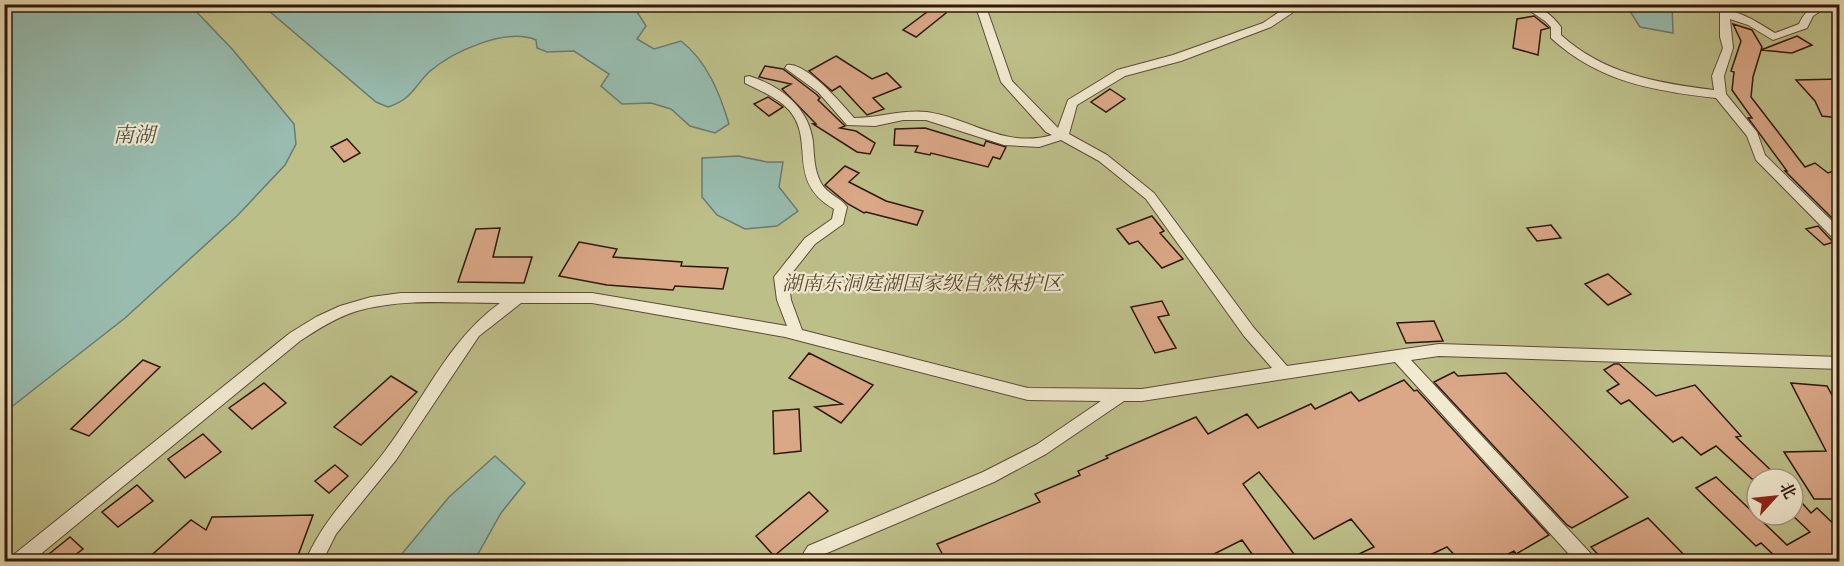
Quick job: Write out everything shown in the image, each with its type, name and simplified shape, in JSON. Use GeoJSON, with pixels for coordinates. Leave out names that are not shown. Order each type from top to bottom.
{"type":"FeatureCollection","features":[{"type":"Feature","properties":{"kind":"street"},"geometry":{"type":"LineString","coordinates":[[980,4],[1007,82],[1050,129],[1103,158],[1150,196],[1249,332],[1284,372]]}},
{"type":"Feature","properties":{"kind":"street"},"geometry":{"type":"LineString","coordinates":[[1062,136],[1072,103],[1121,73],[1177,58],[1267,26],[1288,11],[1285,4]]}},
{"type":"Feature","properties":{"kind":"street"},"geometry":{"type":"LineString","coordinates":[[1525,4],[1549,19],[1556,27],[1555,36],[1567,49],[1606,72],[1673,88],[1720,95]]}},
{"type":"Feature","properties":{"kind":"street"},"geometry":{"type":"LineString","coordinates":[[1826,4],[1809,14],[1803,26],[1773,37],[1752,23],[1724,13],[1728,48],[1718,76],[1720,95],[1752,135],[1760,156],[1839,237]]}},
{"type":"Feature","properties":{"kind":"street"},"geometry":{"type":"LineString","coordinates":[[791,68],[822,90],[851,122],[875,122],[903,116],[927,116],[1004,141],[1039,143],[1062,136]]}},
{"type":"Feature","properties":{"kind":"street"},"geometry":{"type":"LineString","coordinates":[[749,80],[771,90],[793,107],[809,140],[807,157],[811,178],[822,195],[841,207],[838,221],[810,242],[781,278],[784,300],[797,334]]}},
{"type":"Feature","properties":{"kind":"street"},"geometry":{"type":"LineString","coordinates":[[313,561],[330,529],[391,455],[474,332],[520,297]]}},
{"type":"Feature","properties":{"kind":"street"},"geometry":{"type":"LineString","coordinates":[[18,561],[295,337],[323,318],[371,302],[401,298],[591,298],[797,334],[1028,394],[1142,395],[1439,350],[1839,363]]}},
{"type":"Feature","properties":{"kind":"street"},"geometry":{"type":"LineString","coordinates":[[1398,356],[1587,561]]}},
{"type":"Feature","properties":{"kind":"street"},"geometry":{"type":"LineString","coordinates":[[806,561],[814,551],[936,501],[1014,465],[1079,425],[1121,395]]}},
{"type":"Feature","properties":{"kind":"green space","name":"湖南东洞庭湖国家级自然保护区"},"geometry":{"type":"Polygon","coordinates":[[[4,5],[1839,5],[1839,561],[5,561],[4,5]]]}},
{"type":"Feature","properties":{"kind":"water","name":"南湖"},"geometry":{"type":"Polygon","coordinates":[[[5,4],[190,5],[233,50],[294,124],[296,144],[285,165],[237,216],[125,318],[5,412],[5,4]]]}},
{"type":"Feature","properties":{"kind":"water"},"geometry":{"type":"Polygon","coordinates":[[[262,5],[638,5],[634,7],[646,26],[637,39],[654,49],[681,41],[690,49],[711,79],[729,124],[715,133],[690,126],[671,109],[651,103],[622,104],[601,86],[609,74],[574,51],[547,52],[537,48],[536,40],[524,37],[495,39],[451,57],[429,72],[407,97],[388,107],[376,102],[262,5]]]}},
{"type":"Feature","properties":{"kind":"water"},"geometry":{"type":"Polygon","coordinates":[[[1626,5],[1672,5],[1673,33],[1640,27],[1626,5]]]}},
{"type":"Feature","properties":{"kind":"water"},"geometry":{"type":"Polygon","coordinates":[[[738,156],[767,162],[783,162],[779,187],[798,211],[777,226],[745,229],[717,215],[702,197],[702,158],[738,156]]]}},
{"type":"Feature","properties":{"kind":"water"},"geometry":{"type":"Polygon","coordinates":[[[495,456],[525,483],[501,513],[474,561],[396,561],[449,497],[495,456]]]}},
{"type":"Feature","properties":{"kind":"building"},"geometry":{"type":"Polygon","coordinates":[[[925,4],[944,4],[946,13],[916,37],[903,30],[927,12],[925,4]]]}},
{"type":"Feature","properties":{"kind":"building"},"geometry":{"type":"Polygon","coordinates":[[[1534,16],[1549,28],[1541,30],[1538,55],[1513,48],[1517,19],[1534,16]]]}},
{"type":"Feature","properties":{"kind":"building"},"geometry":{"type":"Polygon","coordinates":[[[1733,24],[1752,30],[1762,47],[1753,77],[1751,97],[1805,167],[1815,163],[1828,173],[1839,169],[1839,225],[1785,171],[1787,171],[1748,118],[1752,118],[1732,90],[1734,72],[1731,71],[1741,41],[1733,24]]]}},
{"type":"Feature","properties":{"kind":"building"},"geometry":{"type":"Polygon","coordinates":[[[1797,36],[1812,45],[1792,53],[1761,50],[1797,36]]]}},
{"type":"Feature","properties":{"kind":"building"},"geometry":{"type":"Polygon","coordinates":[[[836,56],[872,79],[887,73],[901,87],[873,98],[884,109],[867,115],[840,86],[832,91],[809,71],[836,56]]]}},
{"type":"Feature","properties":{"kind":"building"},"geometry":{"type":"Polygon","coordinates":[[[765,66],[783,69],[820,98],[818,100],[845,126],[840,128],[856,131],[875,143],[870,154],[857,152],[813,124],[816,124],[782,89],[791,84],[759,77],[765,66]]]}},
{"type":"Feature","properties":{"kind":"building"},"geometry":{"type":"Polygon","coordinates":[[[1839,79],[1839,118],[1822,116],[1815,101],[1796,80],[1839,79]]]}},
{"type":"Feature","properties":{"kind":"building"},"geometry":{"type":"Polygon","coordinates":[[[1110,89],[1125,99],[1106,112],[1091,102],[1110,89]]]}},
{"type":"Feature","properties":{"kind":"building"},"geometry":{"type":"Polygon","coordinates":[[[768,97],[783,107],[769,116],[754,104],[768,97]]]}},
{"type":"Feature","properties":{"kind":"building"},"geometry":{"type":"Polygon","coordinates":[[[925,128],[984,146],[986,141],[1006,147],[1000,159],[993,157],[988,167],[931,153],[930,155],[915,152],[918,146],[894,145],[895,129],[925,128]]]}},
{"type":"Feature","properties":{"kind":"building"},"geometry":{"type":"Polygon","coordinates":[[[347,139],[360,153],[344,162],[331,147],[347,139]]]}},
{"type":"Feature","properties":{"kind":"building"},"geometry":{"type":"Polygon","coordinates":[[[845,166],[859,173],[849,182],[886,201],[923,211],[917,225],[864,213],[848,204],[825,185],[845,166]]]}},
{"type":"Feature","properties":{"kind":"building"},"geometry":{"type":"Polygon","coordinates":[[[1152,216],[1164,231],[1160,233],[1183,259],[1162,268],[1138,241],[1129,244],[1117,229],[1152,216]]]}},
{"type":"Feature","properties":{"kind":"building"},"geometry":{"type":"Polygon","coordinates":[[[1551,225],[1561,238],[1537,241],[1527,228],[1551,225]]]}},
{"type":"Feature","properties":{"kind":"building"},"geometry":{"type":"Polygon","coordinates":[[[1818,226],[1834,242],[1824,245],[1806,229],[1818,226]]]}},
{"type":"Feature","properties":{"kind":"building"},"geometry":{"type":"Polygon","coordinates":[[[500,228],[493,257],[532,257],[524,283],[458,282],[476,229],[500,228]]]}},
{"type":"Feature","properties":{"kind":"building"},"geometry":{"type":"Polygon","coordinates":[[[579,242],[617,249],[613,257],[682,262],[681,266],[728,268],[723,289],[675,286],[673,290],[607,285],[559,276],[579,242]]]}},
{"type":"Feature","properties":{"kind":"building"},"geometry":{"type":"Polygon","coordinates":[[[1608,274],[1631,294],[1608,305],[1585,284],[1608,274]]]}},
{"type":"Feature","properties":{"kind":"building"},"geometry":{"type":"Polygon","coordinates":[[[1162,301],[1169,315],[1158,317],[1176,348],[1155,353],[1131,307],[1162,301]]]}},
{"type":"Feature","properties":{"kind":"building"},"geometry":{"type":"Polygon","coordinates":[[[1434,321],[1443,341],[1406,343],[1397,323],[1434,321]]]}},
{"type":"Feature","properties":{"kind":"building"},"geometry":{"type":"Polygon","coordinates":[[[809,353],[873,385],[841,423],[815,407],[842,404],[789,378],[809,353]]]}},
{"type":"Feature","properties":{"kind":"building"},"geometry":{"type":"Polygon","coordinates":[[[143,360],[160,367],[89,436],[71,429],[143,360]]]}},
{"type":"Feature","properties":{"kind":"building"},"geometry":{"type":"Polygon","coordinates":[[[1614,364],[1619,364],[1656,396],[1695,385],[1741,436],[1736,437],[1767,467],[1745,467],[1745,473],[1716,446],[1701,455],[1682,437],[1673,442],[1629,400],[1621,404],[1607,391],[1619,384],[1604,370],[1614,364]]]}},
{"type":"Feature","properties":{"kind":"building"},"geometry":{"type":"Polygon","coordinates":[[[1454,372],[1458,376],[1506,373],[1628,497],[1572,528],[1567,525],[1434,382],[1454,372]]]}},
{"type":"Feature","properties":{"kind":"building"},"geometry":{"type":"Polygon","coordinates":[[[391,376],[417,392],[361,445],[334,427],[391,376]]]}},
{"type":"Feature","properties":{"kind":"building"},"geometry":{"type":"Polygon","coordinates":[[[1404,380],[1414,391],[1417,390],[1549,535],[1516,554],[1514,551],[1495,561],[1460,561],[1447,547],[1417,561],[1344,561],[1374,547],[1351,519],[1314,539],[1259,472],[1243,484],[1299,561],[1257,561],[1242,540],[1200,561],[946,561],[937,544],[1040,502],[1035,494],[1080,475],[1078,471],[1108,458],[1106,456],[1196,417],[1208,434],[1247,414],[1258,428],[1311,404],[1315,409],[1351,392],[1359,401],[1404,380]]]}},
{"type":"Feature","properties":{"kind":"building"},"geometry":{"type":"Polygon","coordinates":[[[264,383],[286,403],[252,429],[229,408],[264,383]]]}},
{"type":"Feature","properties":{"kind":"building"},"geometry":{"type":"Polygon","coordinates":[[[1791,383],[1827,386],[1839,408],[1839,499],[1814,499],[1805,485],[1805,467],[1794,467],[1784,452],[1826,451],[1791,383]]]}},
{"type":"Feature","properties":{"kind":"building"},"geometry":{"type":"Polygon","coordinates":[[[799,409],[801,451],[774,454],[773,411],[799,409]]]}},
{"type":"Feature","properties":{"kind":"building"},"geometry":{"type":"Polygon","coordinates":[[[203,434],[221,452],[185,478],[168,459],[203,434]]]}},
{"type":"Feature","properties":{"kind":"building"},"geometry":{"type":"Polygon","coordinates":[[[335,465],[348,476],[329,493],[315,481],[335,465]]]}},
{"type":"Feature","properties":{"kind":"building"},"geometry":{"type":"Polygon","coordinates":[[[1716,477],[1745,505],[1745,527],[1768,527],[1787,545],[1810,532],[1805,527],[1805,506],[1811,513],[1817,508],[1839,529],[1839,561],[1780,561],[1761,543],[1756,546],[1696,488],[1716,477]]]}},
{"type":"Feature","properties":{"kind":"building"},"geometry":{"type":"Polygon","coordinates":[[[137,485],[153,501],[118,527],[102,512],[137,485]]]}},
{"type":"Feature","properties":{"kind":"building"},"geometry":{"type":"Polygon","coordinates":[[[809,492],[828,511],[774,556],[756,536],[809,492]]]}},
{"type":"Feature","properties":{"kind":"building"},"geometry":{"type":"Polygon","coordinates":[[[313,515],[296,561],[145,561],[191,520],[206,530],[212,517],[313,515]]]}},
{"type":"Feature","properties":{"kind":"building"},"geometry":{"type":"Polygon","coordinates":[[[1648,518],[1690,561],[1604,561],[1591,547],[1648,518]]]}},
{"type":"Feature","properties":{"kind":"building"},"geometry":{"type":"Polygon","coordinates":[[[70,537],[83,549],[67,561],[56,561],[49,554],[70,537]]]}}]}
